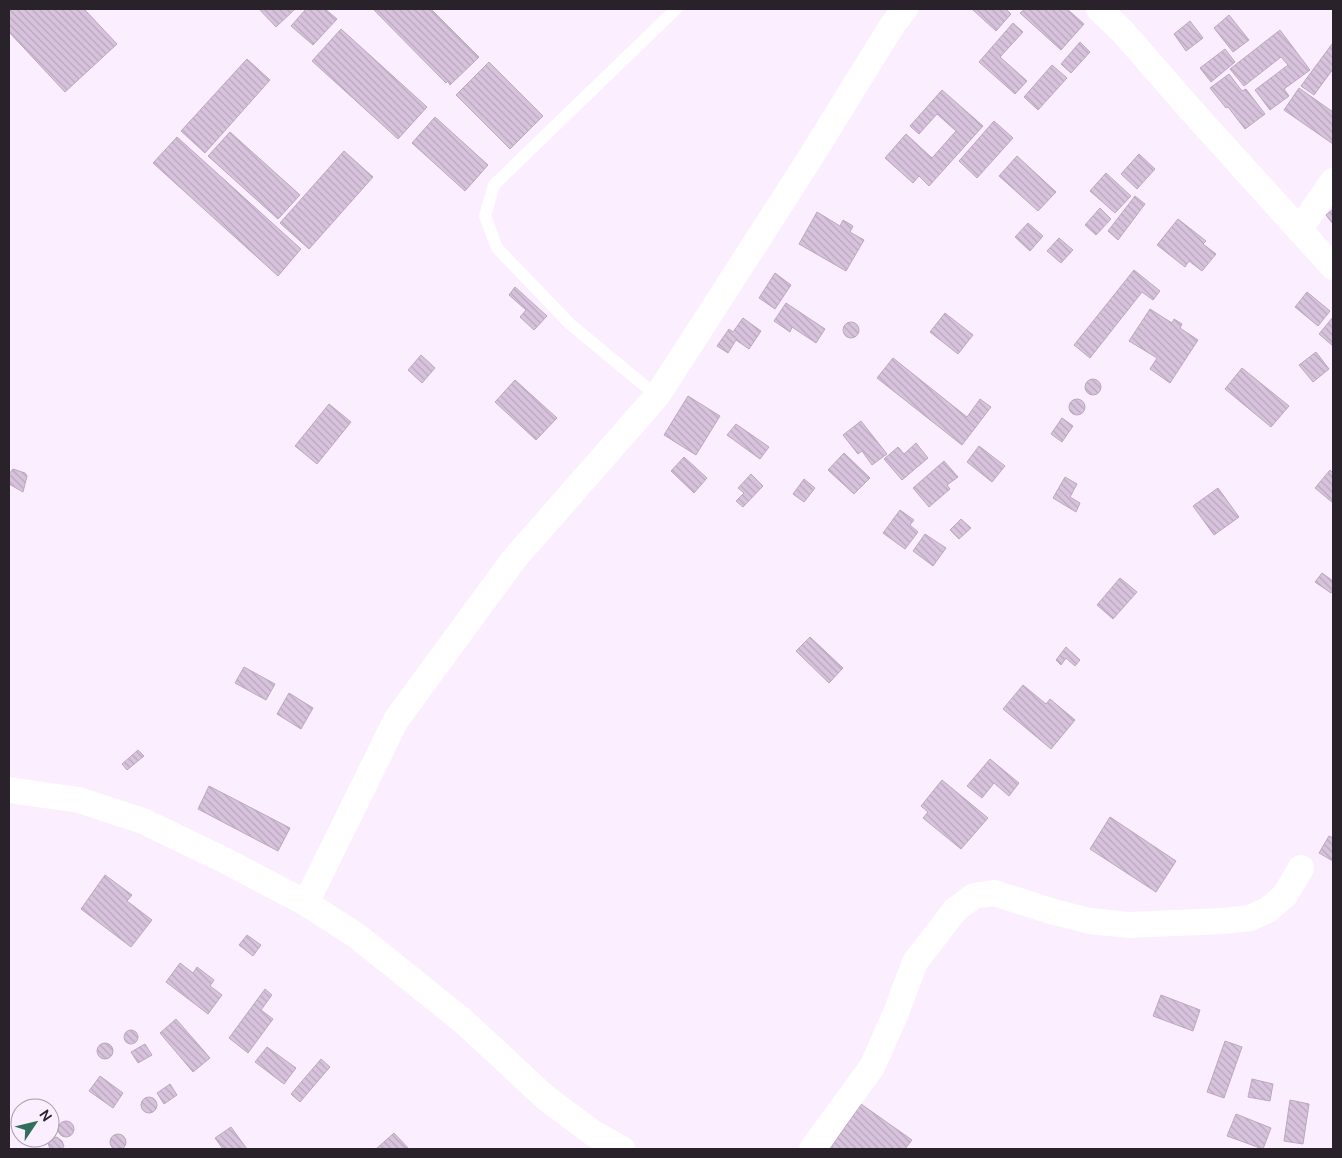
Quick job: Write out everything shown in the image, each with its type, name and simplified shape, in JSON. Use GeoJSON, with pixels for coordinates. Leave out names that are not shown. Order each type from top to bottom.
{"type":"FeatureCollection","features":[{"type":"Feature","properties":{"kind":"street"},"geometry":{"type":"LineString","coordinates":[[306,903],[396,720],[514,559],[657,396],[807,163],[893,24],[905,9]]}},
{"type":"Feature","properties":{"kind":"street"},"geometry":{"type":"LineString","coordinates":[[1099,9],[1123,32],[1333,267]]}},
{"type":"Feature","properties":{"kind":"street"},"geometry":{"type":"LineString","coordinates":[[1299,230],[1333,181]]}},
{"type":"Feature","properties":{"kind":"street"},"geometry":{"type":"LineString","coordinates":[[9,790],[79,800],[144,821],[306,903],[356,936],[463,1021],[546,1098],[593,1133],[622,1149]]}},
{"type":"Feature","properties":{"kind":"street"},"geometry":{"type":"LineString","coordinates":[[812,1149],[872,1066],[896,1013],[915,962],[956,909],[974,896],[994,893],[1090,921],[1128,925],[1223,921],[1250,918],[1268,910],[1285,895],[1301,868]]}},
{"type":"Feature","properties":{"kind":"lane"},"geometry":{"type":"LineString","coordinates":[[657,396],[570,324],[497,248],[485,216],[494,185],[676,9]]}},
{"type":"Feature","properties":{"kind":"building"},"geometry":{"type":"Polygon","coordinates":[[[9,9],[84,9],[117,44],[65,92],[9,32],[9,9]]]}},
{"type":"Feature","properties":{"kind":"building"},"geometry":{"type":"Polygon","coordinates":[[[259,9],[295,9],[276,27],[259,9]]]}},
{"type":"Feature","properties":{"kind":"building"},"geometry":{"type":"Polygon","coordinates":[[[306,9],[325,9],[337,19],[313,45],[291,26],[306,9]]]}},
{"type":"Feature","properties":{"kind":"building"},"geometry":{"type":"Polygon","coordinates":[[[375,9],[431,9],[479,57],[450,85],[375,9]]]}},
{"type":"Feature","properties":{"kind":"building"},"geometry":{"type":"Polygon","coordinates":[[[972,9],[1006,9],[1011,14],[996,31],[972,9]]]}},
{"type":"Feature","properties":{"kind":"building"},"geometry":{"type":"Polygon","coordinates":[[[1025,9],[1067,9],[1084,24],[1061,50],[1020,13],[1025,9]]]}},
{"type":"Feature","properties":{"kind":"building"},"geometry":{"type":"Polygon","coordinates":[[[1229,15],[1249,40],[1233,52],[1214,28],[1229,15]]]}},
{"type":"Feature","properties":{"kind":"building"},"geometry":{"type":"Polygon","coordinates":[[[1190,21],[1203,38],[1186,51],[1174,34],[1190,21]]]}},
{"type":"Feature","properties":{"kind":"building"},"geometry":{"type":"Polygon","coordinates":[[[1013,23],[1023,32],[1000,57],[1027,81],[1015,94],[979,62],[1013,23]]]}},
{"type":"Feature","properties":{"kind":"building"},"geometry":{"type":"Polygon","coordinates":[[[341,29],[427,107],[398,139],[312,61],[341,29]]]}},
{"type":"Feature","properties":{"kind":"building"},"geometry":{"type":"Polygon","coordinates":[[[1280,30],[1310,70],[1284,89],[1289,96],[1270,110],[1255,90],[1288,65],[1281,57],[1244,86],[1230,69],[1280,30]]]}},
{"type":"Feature","properties":{"kind":"building"},"geometry":{"type":"Polygon","coordinates":[[[1080,42],[1090,52],[1071,73],[1061,64],[1080,42]]]}},
{"type":"Feature","properties":{"kind":"building"},"geometry":{"type":"Polygon","coordinates":[[[1332,44],[1333,69],[1314,95],[1301,86],[1332,44]]]}},
{"type":"Feature","properties":{"kind":"building"},"geometry":{"type":"Polygon","coordinates":[[[1225,49],[1235,62],[1211,82],[1200,68],[1225,49]]]}},
{"type":"Feature","properties":{"kind":"building"},"geometry":{"type":"Polygon","coordinates":[[[247,59],[270,80],[205,153],[181,131],[247,59]]]}},
{"type":"Feature","properties":{"kind":"building"},"geometry":{"type":"Polygon","coordinates":[[[489,62],[543,116],[510,149],[456,95],[489,62]]]}},
{"type":"Feature","properties":{"kind":"building"},"geometry":{"type":"Polygon","coordinates":[[[1052,65],[1067,78],[1038,110],[1024,97],[1052,65]]]}},
{"type":"Feature","properties":{"kind":"building"},"geometry":{"type":"Polygon","coordinates":[[[1229,74],[1242,91],[1246,89],[1265,114],[1245,129],[1210,88],[1229,74]]]}},
{"type":"Feature","properties":{"kind":"building"},"geometry":{"type":"Polygon","coordinates":[[[1299,88],[1333,112],[1333,144],[1284,110],[1299,88]]]}},
{"type":"Feature","properties":{"kind":"building"},"geometry":{"type":"Polygon","coordinates":[[[942,90],[983,126],[929,186],[919,176],[913,183],[885,158],[906,134],[932,158],[956,131],[937,114],[919,134],[910,126],[942,90]]]}},
{"type":"Feature","properties":{"kind":"building"},"geometry":{"type":"Polygon","coordinates":[[[435,117],[488,165],[465,191],[412,143],[435,117]]]}},
{"type":"Feature","properties":{"kind":"building"},"geometry":{"type":"Polygon","coordinates":[[[994,121],[1013,138],[977,178],[959,161],[994,121]]]}},
{"type":"Feature","properties":{"kind":"building"},"geometry":{"type":"Polygon","coordinates":[[[230,132],[300,195],[278,219],[208,156],[230,132]]]}},
{"type":"Feature","properties":{"kind":"building"},"geometry":{"type":"Polygon","coordinates":[[[177,137],[301,249],[278,276],[153,163],[177,137]]]}},
{"type":"Feature","properties":{"kind":"building"},"geometry":{"type":"Polygon","coordinates":[[[344,151],[373,177],[309,249],[280,223],[344,151]]]}},
{"type":"Feature","properties":{"kind":"building"},"geometry":{"type":"Polygon","coordinates":[[[1139,154],[1155,169],[1137,189],[1121,174],[1139,154]]]}},
{"type":"Feature","properties":{"kind":"building"},"geometry":{"type":"Polygon","coordinates":[[[1017,156],[1056,192],[1038,211],[999,176],[1017,156]]]}},
{"type":"Feature","properties":{"kind":"building"},"geometry":{"type":"Polygon","coordinates":[[[1106,173],[1131,196],[1115,213],[1090,191],[1106,173]]]}},
{"type":"Feature","properties":{"kind":"building"},"geometry":{"type":"Polygon","coordinates":[[[1135,196],[1145,204],[1118,240],[1108,231],[1135,196]]]}},
{"type":"Feature","properties":{"kind":"building"},"geometry":{"type":"Polygon","coordinates":[[[1100,208],[1111,219],[1096,235],[1085,225],[1100,208]]]}},
{"type":"Feature","properties":{"kind":"building"},"geometry":{"type":"Polygon","coordinates":[[[1333,209],[1333,224],[1326,215],[1333,209]]]}},
{"type":"Feature","properties":{"kind":"building"},"geometry":{"type":"Polygon","coordinates":[[[817,212],[840,226],[843,220],[853,226],[850,232],[864,240],[846,271],[799,244],[817,212]]]}},
{"type":"Feature","properties":{"kind":"building"},"geometry":{"type":"Polygon","coordinates":[[[1178,219],[1206,241],[1203,244],[1216,254],[1202,271],[1189,261],[1185,267],[1157,245],[1178,219]]]}},
{"type":"Feature","properties":{"kind":"building"},"geometry":{"type":"Polygon","coordinates":[[[1028,223],[1043,236],[1030,251],[1015,237],[1028,223]]]}},
{"type":"Feature","properties":{"kind":"building"},"geometry":{"type":"Polygon","coordinates":[[[1059,238],[1073,250],[1061,263],[1047,251],[1059,238]]]}},
{"type":"Feature","properties":{"kind":"building"},"geometry":{"type":"Polygon","coordinates":[[[1134,270],[1160,291],[1153,300],[1142,292],[1090,358],[1074,345],[1134,270]]]}},
{"type":"Feature","properties":{"kind":"building"},"geometry":{"type":"Polygon","coordinates":[[[775,273],[791,285],[775,309],[759,298],[775,273]]]}},
{"type":"Feature","properties":{"kind":"building"},"geometry":{"type":"Polygon","coordinates":[[[515,287],[547,316],[534,330],[520,317],[526,310],[509,295],[515,287]]]}},
{"type":"Feature","properties":{"kind":"building"},"geometry":{"type":"Polygon","coordinates":[[[1307,292],[1330,311],[1318,326],[1295,307],[1307,292]]]}},
{"type":"Feature","properties":{"kind":"building"},"geometry":{"type":"Polygon","coordinates":[[[786,303],[825,329],[816,343],[792,327],[790,332],[774,321],[786,303]]]}},
{"type":"Feature","properties":{"kind":"building"},"geometry":{"type":"Polygon","coordinates":[[[1150,309],[1172,323],[1174,319],[1182,324],[1180,328],[1198,340],[1170,383],[1150,369],[1157,358],[1129,341],[1150,309]]]}},
{"type":"Feature","properties":{"kind":"building"},"geometry":{"type":"Polygon","coordinates":[[[945,313],[973,335],[958,354],[930,332],[945,313]]]}},
{"type":"Feature","properties":{"kind":"building"},"geometry":{"type":"Polygon","coordinates":[[[1333,317],[1333,346],[1319,334],[1333,317]]]}},
{"type":"Feature","properties":{"kind":"building"},"geometry":{"type":"Polygon","coordinates":[[[743,318],[761,331],[749,349],[736,340],[728,353],[717,346],[729,329],[733,332],[743,318]]]}},
{"type":"Feature","properties":{"kind":"building"},"geometry":{"type":"Polygon","coordinates":[[[851,322],[859,330],[851,338],[843,330],[851,322]]]}},
{"type":"Feature","properties":{"kind":"building"},"geometry":{"type":"Polygon","coordinates":[[[1316,352],[1329,369],[1313,382],[1299,365],[1316,352]]]}},
{"type":"Feature","properties":{"kind":"building"},"geometry":{"type":"Polygon","coordinates":[[[421,355],[435,368],[422,383],[408,370],[421,355]]]}},
{"type":"Feature","properties":{"kind":"building"},"geometry":{"type":"Polygon","coordinates":[[[893,358],[967,417],[980,399],[991,407],[962,445],[877,378],[893,358]]]}},
{"type":"Feature","properties":{"kind":"building"},"geometry":{"type":"Polygon","coordinates":[[[1242,368],[1289,406],[1271,427],[1225,389],[1242,368]]]}},
{"type":"Feature","properties":{"kind":"building"},"geometry":{"type":"Polygon","coordinates":[[[1093,379],[1101,387],[1093,395],[1085,387],[1093,379]]]}},
{"type":"Feature","properties":{"kind":"building"},"geometry":{"type":"Polygon","coordinates":[[[515,380],[557,418],[536,440],[495,402],[515,380]]]}},
{"type":"Feature","properties":{"kind":"building"},"geometry":{"type":"Polygon","coordinates":[[[688,396],[720,416],[696,455],[664,435],[688,396]]]}},
{"type":"Feature","properties":{"kind":"building"},"geometry":{"type":"Polygon","coordinates":[[[1077,399],[1085,407],[1077,415],[1069,407],[1077,399]]]}},
{"type":"Feature","properties":{"kind":"building"},"geometry":{"type":"Polygon","coordinates":[[[329,404],[351,422],[317,464],[295,446],[329,404]]]}},
{"type":"Feature","properties":{"kind":"building"},"geometry":{"type":"Polygon","coordinates":[[[1062,418],[1073,426],[1062,442],[1051,434],[1062,418]]]}},
{"type":"Feature","properties":{"kind":"building"},"geometry":{"type":"Polygon","coordinates":[[[861,421],[887,454],[872,465],[862,451],[858,454],[843,435],[861,421]]]}},
{"type":"Feature","properties":{"kind":"building"},"geometry":{"type":"Polygon","coordinates":[[[736,424],[769,447],[760,459],[727,435],[736,424]]]}},
{"type":"Feature","properties":{"kind":"building"},"geometry":{"type":"Polygon","coordinates":[[[916,443],[928,458],[902,480],[884,459],[898,447],[904,454],[916,443]]]}},
{"type":"Feature","properties":{"kind":"building"},"geometry":{"type":"Polygon","coordinates":[[[979,446],[1005,466],[992,482],[967,462],[979,446]]]}},
{"type":"Feature","properties":{"kind":"building"},"geometry":{"type":"Polygon","coordinates":[[[844,453],[870,478],[854,494],[828,470],[844,453]]]}},
{"type":"Feature","properties":{"kind":"building"},"geometry":{"type":"Polygon","coordinates":[[[684,457],[707,478],[694,493],[671,471],[684,457]]]}},
{"type":"Feature","properties":{"kind":"building"},"geometry":{"type":"Polygon","coordinates":[[[944,461],[958,477],[947,485],[950,489],[929,507],[913,488],[944,461]]]}},
{"type":"Feature","properties":{"kind":"building"},"geometry":{"type":"Polygon","coordinates":[[[13,469],[25,473],[27,476],[23,492],[9,484],[9,474],[13,469]]]}},
{"type":"Feature","properties":{"kind":"building"},"geometry":{"type":"Polygon","coordinates":[[[1330,470],[1333,473],[1333,503],[1315,488],[1330,470]]]}},
{"type":"Feature","properties":{"kind":"building"},"geometry":{"type":"Polygon","coordinates":[[[751,474],[763,486],[743,507],[736,501],[744,493],[738,488],[751,474]]]}},
{"type":"Feature","properties":{"kind":"building"},"geometry":{"type":"Polygon","coordinates":[[[1065,477],[1077,484],[1070,497],[1080,503],[1076,512],[1053,498],[1065,477]]]}},
{"type":"Feature","properties":{"kind":"building"},"geometry":{"type":"Polygon","coordinates":[[[804,479],[815,488],[804,502],[793,494],[804,479]]]}},
{"type":"Feature","properties":{"kind":"building"},"geometry":{"type":"Polygon","coordinates":[[[1218,488],[1239,517],[1214,535],[1193,506],[1218,488]]]}},
{"type":"Feature","properties":{"kind":"building"},"geometry":{"type":"Polygon","coordinates":[[[900,510],[914,520],[910,525],[918,532],[905,549],[883,533],[900,510]]]}},
{"type":"Feature","properties":{"kind":"building"},"geometry":{"type":"Polygon","coordinates":[[[961,519],[971,528],[959,539],[950,530],[961,519]]]}},
{"type":"Feature","properties":{"kind":"building"},"geometry":{"type":"Polygon","coordinates":[[[925,534],[946,548],[933,566],[913,551],[925,534]]]}},
{"type":"Feature","properties":{"kind":"building"},"geometry":{"type":"Polygon","coordinates":[[[1322,573],[1333,581],[1331,593],[1315,582],[1322,573]]]}},
{"type":"Feature","properties":{"kind":"building"},"geometry":{"type":"Polygon","coordinates":[[[1120,578],[1137,592],[1113,619],[1097,605],[1120,578]]]}},
{"type":"Feature","properties":{"kind":"building"},"geometry":{"type":"Polygon","coordinates":[[[810,637],[843,668],[829,683],[796,651],[810,637]]]}},
{"type":"Feature","properties":{"kind":"building"},"geometry":{"type":"Polygon","coordinates":[[[1066,647],[1080,660],[1075,666],[1066,658],[1061,665],[1056,660],[1066,647]]]}},
{"type":"Feature","properties":{"kind":"building"},"geometry":{"type":"Polygon","coordinates":[[[244,667],[275,684],[266,700],[235,683],[244,667]]]}},
{"type":"Feature","properties":{"kind":"building"},"geometry":{"type":"Polygon","coordinates":[[[1023,685],[1046,704],[1050,699],[1075,720],[1051,749],[1003,709],[1023,685]]]}},
{"type":"Feature","properties":{"kind":"building"},"geometry":{"type":"Polygon","coordinates":[[[289,693],[313,708],[301,729],[277,714],[289,693]]]}},
{"type":"Feature","properties":{"kind":"building"},"geometry":{"type":"Polygon","coordinates":[[[138,750],[144,756],[127,770],[122,764],[138,750]]]}},
{"type":"Feature","properties":{"kind":"building"},"geometry":{"type":"Polygon","coordinates":[[[990,759],[1019,783],[1009,796],[994,783],[982,798],[967,786],[990,759]]]}},
{"type":"Feature","properties":{"kind":"building"},"geometry":{"type":"Polygon","coordinates":[[[942,780],[988,818],[961,849],[923,818],[928,812],[921,806],[942,780]]]}},
{"type":"Feature","properties":{"kind":"building"},"geometry":{"type":"Polygon","coordinates":[[[209,786],[290,828],[278,851],[198,809],[209,786]]]}},
{"type":"Feature","properties":{"kind":"building"},"geometry":{"type":"Polygon","coordinates":[[[1110,817],[1176,861],[1156,892],[1090,849],[1110,817]]]}},
{"type":"Feature","properties":{"kind":"building"},"geometry":{"type":"Polygon","coordinates":[[[1329,836],[1333,838],[1333,861],[1319,853],[1329,836]]]}},
{"type":"Feature","properties":{"kind":"building"},"geometry":{"type":"Polygon","coordinates":[[[105,875],[132,895],[127,901],[152,920],[131,947],[81,909],[105,875]]]}},
{"type":"Feature","properties":{"kind":"building"},"geometry":{"type":"Polygon","coordinates":[[[247,935],[261,945],[253,956],[239,945],[247,935]]]}},
{"type":"Feature","properties":{"kind":"building"},"geometry":{"type":"Polygon","coordinates":[[[180,963],[193,973],[197,967],[214,980],[210,986],[222,995],[208,1014],[166,982],[180,963]]]}},
{"type":"Feature","properties":{"kind":"building"},"geometry":{"type":"Polygon","coordinates":[[[265,989],[272,995],[261,1010],[273,1019],[248,1053],[229,1038],[265,989]]]}},
{"type":"Feature","properties":{"kind":"building"},"geometry":{"type":"Polygon","coordinates":[[[1161,995],[1200,1010],[1193,1031],[1153,1016],[1161,995]]]}},
{"type":"Feature","properties":{"kind":"building"},"geometry":{"type":"Polygon","coordinates":[[[176,1019],[210,1058],[193,1072],[160,1033],[176,1019]]]}},
{"type":"Feature","properties":{"kind":"building"},"geometry":{"type":"Polygon","coordinates":[[[128,1030],[134,1030],[138,1037],[134,1044],[128,1044],[124,1040],[124,1034],[128,1030]]]}},
{"type":"Feature","properties":{"kind":"building"},"geometry":{"type":"Polygon","coordinates":[[[1225,1041],[1242,1047],[1224,1098],[1207,1092],[1225,1041]]]}},
{"type":"Feature","properties":{"kind":"building"},"geometry":{"type":"Polygon","coordinates":[[[105,1043],[113,1051],[105,1059],[97,1051],[105,1043]]]}},
{"type":"Feature","properties":{"kind":"building"},"geometry":{"type":"Polygon","coordinates":[[[145,1044],[152,1055],[138,1063],[131,1052],[145,1044]]]}},
{"type":"Feature","properties":{"kind":"building"},"geometry":{"type":"Polygon","coordinates":[[[267,1047],[296,1068],[284,1084],[255,1062],[267,1047]]]}},
{"type":"Feature","properties":{"kind":"building"},"geometry":{"type":"Polygon","coordinates":[[[321,1059],[330,1067],[300,1102],[291,1094],[321,1059]]]}},
{"type":"Feature","properties":{"kind":"building"},"geometry":{"type":"Polygon","coordinates":[[[100,1076],[123,1093],[113,1108],[89,1091],[100,1076]]]}},
{"type":"Feature","properties":{"kind":"building"},"geometry":{"type":"Polygon","coordinates":[[[1252,1079],[1273,1084],[1270,1101],[1248,1097],[1252,1079]]]}},
{"type":"Feature","properties":{"kind":"building"},"geometry":{"type":"Polygon","coordinates":[[[170,1084],[177,1095],[164,1104],[157,1093],[170,1084]]]}},
{"type":"Feature","properties":{"kind":"building"},"geometry":{"type":"Polygon","coordinates":[[[149,1097],[157,1105],[149,1113],[141,1105],[149,1097]]]}},
{"type":"Feature","properties":{"kind":"building"},"geometry":{"type":"Polygon","coordinates":[[[1290,1100],[1309,1104],[1303,1144],[1284,1141],[1290,1100]]]}},
{"type":"Feature","properties":{"kind":"building"},"geometry":{"type":"Polygon","coordinates":[[[861,1104],[912,1140],[905,1149],[830,1149],[861,1104]]]}},
{"type":"Feature","properties":{"kind":"building"},"geometry":{"type":"Polygon","coordinates":[[[1236,1114],[1271,1128],[1263,1149],[1227,1136],[1236,1114]]]}},
{"type":"Feature","properties":{"kind":"building"},"geometry":{"type":"Polygon","coordinates":[[[63,1122],[69,1122],[73,1126],[73,1132],[69,1136],[63,1136],[60,1133],[60,1125],[63,1122]]]}},
{"type":"Feature","properties":{"kind":"building"},"geometry":{"type":"Polygon","coordinates":[[[231,1127],[247,1149],[223,1149],[215,1138],[231,1127]]]}},
{"type":"Feature","properties":{"kind":"building"},"geometry":{"type":"Polygon","coordinates":[[[394,1133],[409,1149],[376,1149],[394,1133]]]}},
{"type":"Feature","properties":{"kind":"building"},"geometry":{"type":"Polygon","coordinates":[[[118,1134],[126,1142],[118,1150],[110,1142],[118,1134]]]}},
{"type":"Feature","properties":{"kind":"building"},"geometry":{"type":"Polygon","coordinates":[[[60,1139],[62,1141],[64,1146],[62,1149],[50,1149],[60,1148],[60,1139]]]}}]}
